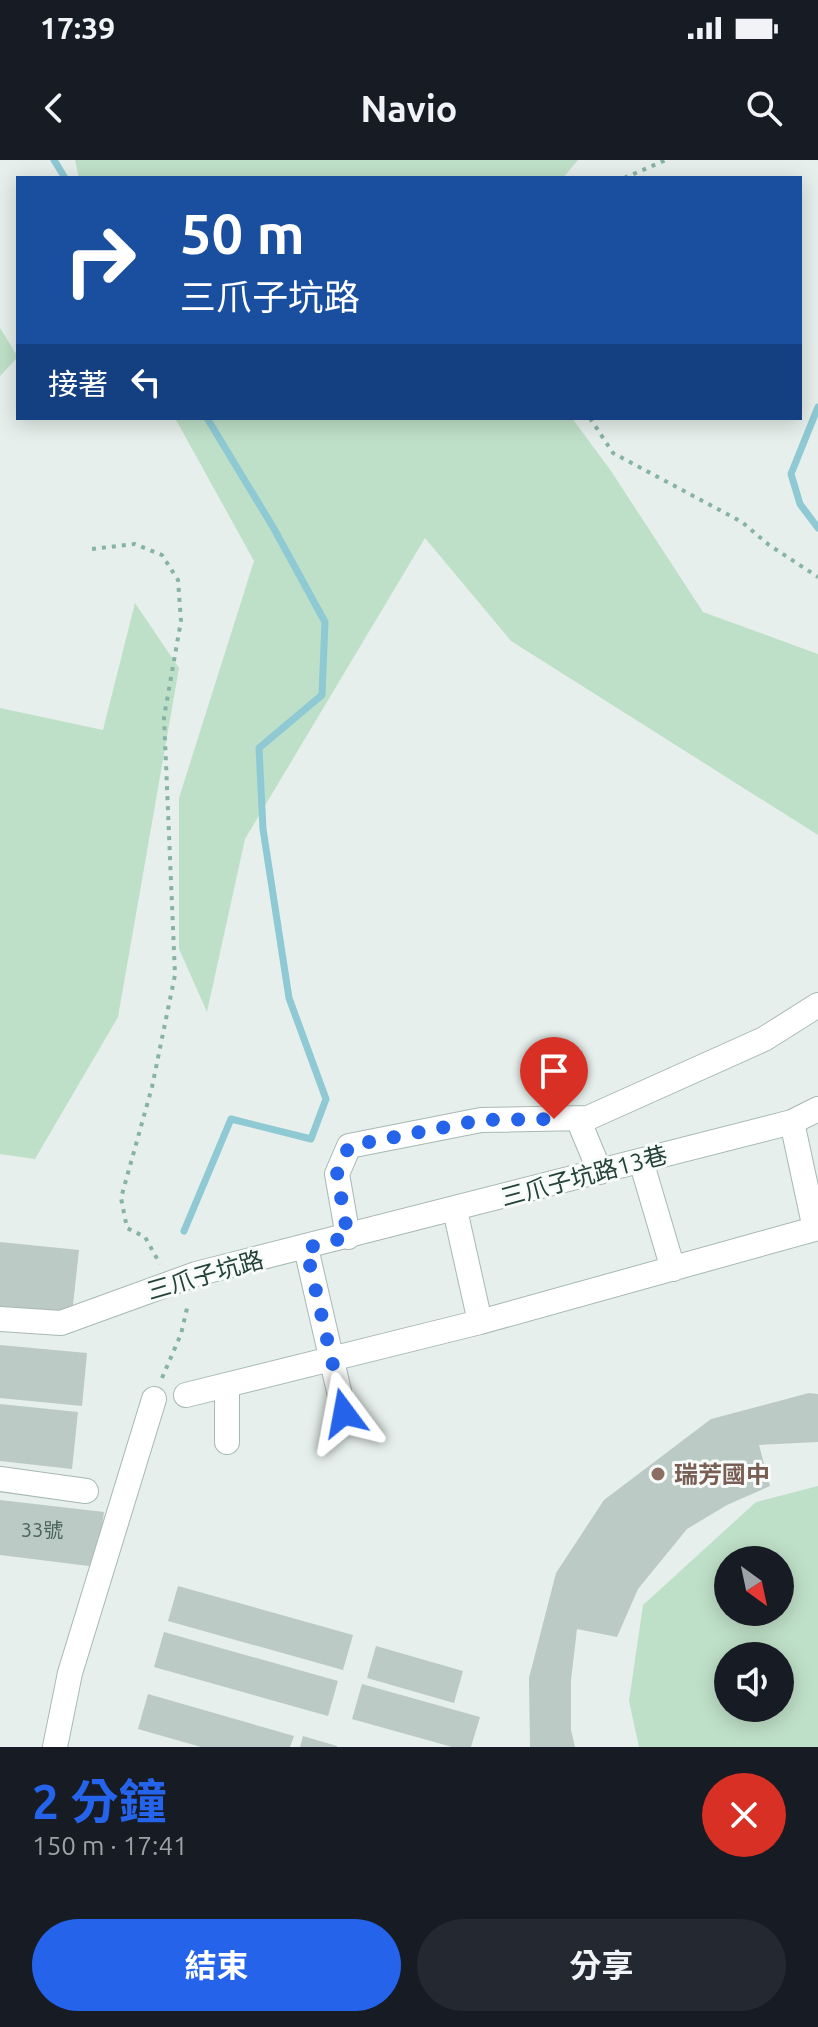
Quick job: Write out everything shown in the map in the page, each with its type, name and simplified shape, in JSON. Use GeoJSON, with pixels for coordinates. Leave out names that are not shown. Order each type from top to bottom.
{"type":"FeatureCollection","features":[{"type":"Feature","properties":{"kind":"street"},"geometry":{"type":"LineString","coordinates":[[348,1237],[337,1174],[349,1146],[481,1120],[588,1118],[764,1039],[818,1005]]}},
{"type":"Feature","properties":{"kind":"street","name":"三爪子坑路13巷"},"geometry":{"type":"LineString","coordinates":[[348,1237],[792,1122],[818,1109]]}},
{"type":"Feature","properties":{"kind":"street"},"geometry":{"type":"LineString","coordinates":[[578,1119],[600,1172]]}},
{"type":"Feature","properties":{"kind":"street"},"geometry":{"type":"LineString","coordinates":[[186,1395],[480,1322],[817,1228],[792,1122]]}},
{"type":"Feature","properties":{"kind":"street"},"geometry":{"type":"LineString","coordinates":[[641,1161],[673,1269]]}},
{"type":"Feature","properties":{"kind":"street"},"geometry":{"type":"LineString","coordinates":[[455,1210],[480,1322]]}},
{"type":"Feature","properties":{"kind":"street","name":"三爪子坑路"},"geometry":{"type":"LineString","coordinates":[[0,1319],[61,1323],[169,1282],[348,1237]]}},
{"type":"Feature","properties":{"kind":"street"},"geometry":{"type":"LineString","coordinates":[[306,1248],[344,1413]]}},
{"type":"Feature","properties":{"kind":"street"},"geometry":{"type":"LineString","coordinates":[[227,1385],[227,1442]]}},
{"type":"Feature","properties":{"kind":"street"},"geometry":{"type":"LineString","coordinates":[[55,1747],[70,1673],[154,1399]]}},
{"type":"Feature","properties":{"kind":"street"},"geometry":{"type":"LineString","coordinates":[[0,1479],[86,1491]]}},
{"type":"Feature","properties":{"kind":"path"},"geometry":{"type":"LineString","coordinates":[[629,176],[666,160]]}},
{"type":"Feature","properties":{"kind":"path"},"geometry":{"type":"LineString","coordinates":[[591,420],[613,453],[742,522],[769,545],[818,577]]}},
{"type":"Feature","properties":{"kind":"path"},"geometry":{"type":"LineString","coordinates":[[92,549],[135,544],[162,555],[178,580],[181,621],[164,717],[175,975],[152,1087],[121,1198],[127,1228],[145,1237],[169,1282]]}},
{"type":"Feature","properties":{"kind":"path"},"geometry":{"type":"LineString","coordinates":[[154,1399],[181,1334],[196,1274]]}},
{"type":"Feature","properties":{"kind":"green space"},"geometry":{"type":"Polygon","coordinates":[[[75,160],[578,160],[565,176],[79,176],[75,160]]]}},
{"type":"Feature","properties":{"kind":"green space"},"geometry":{"type":"Polygon","coordinates":[[[0,328],[16,354],[16,359],[0,376],[0,328]]]}},
{"type":"Feature","properties":{"kind":"green space"},"geometry":{"type":"Polygon","coordinates":[[[176,420],[573,420],[611,471],[703,612],[818,654],[818,835],[511,641],[425,538],[245,839],[207,1012],[179,949],[179,798],[254,561],[176,420]]]}},
{"type":"Feature","properties":{"kind":"green space"},"geometry":{"type":"Polygon","coordinates":[[[135,603],[179,668],[118,1017],[35,1159],[0,1154],[0,708],[103,730],[135,603]]]}},
{"type":"Feature","properties":{"kind":"green space"},"geometry":{"type":"Polygon","coordinates":[[[818,1486],[818,1747],[639,1747],[629,1701],[643,1605],[756,1502],[818,1486]]]}},
{"type":"Feature","properties":{"kind":"building"},"geometry":{"type":"Polygon","coordinates":[[[0,1242],[79,1250],[72,1314],[0,1306],[0,1242]]]}},
{"type":"Feature","properties":{"kind":"building"},"geometry":{"type":"Polygon","coordinates":[[[0,1345],[87,1353],[82,1406],[0,1398],[0,1345]]]}},
{"type":"Feature","properties":{"kind":"building"},"geometry":{"type":"Polygon","coordinates":[[[809,1393],[818,1394],[818,1442],[759,1445],[770,1486],[727,1505],[687,1529],[638,1589],[617,1637],[577,1629],[571,1680],[571,1730],[575,1747],[530,1747],[529,1678],[556,1573],[604,1500],[711,1419],[809,1393]]]}},
{"type":"Feature","properties":{"kind":"building"},"geometry":{"type":"Polygon","coordinates":[[[0,1404],[78,1412],[72,1469],[0,1461],[0,1404]]]}},
{"type":"Feature","properties":{"kind":"building"},"geometry":{"type":"Polygon","coordinates":[[[0,1500],[104,1512],[97,1567],[0,1555],[0,1500]]]}},
{"type":"Feature","properties":{"kind":"building"},"geometry":{"type":"Polygon","coordinates":[[[178,1586],[353,1635],[343,1670],[168,1621],[178,1586]]]}},
{"type":"Feature","properties":{"kind":"building"},"geometry":{"type":"Polygon","coordinates":[[[164,1632],[338,1681],[328,1716],[154,1667],[164,1632]]]}},
{"type":"Feature","properties":{"kind":"building"},"geometry":{"type":"Polygon","coordinates":[[[376,1646],[463,1671],[454,1703],[367,1678],[376,1646]]]}},
{"type":"Feature","properties":{"kind":"building"},"geometry":{"type":"Polygon","coordinates":[[[362,1684],[480,1717],[471,1747],[452,1747],[352,1719],[362,1684]]]}},
{"type":"Feature","properties":{"kind":"building"},"geometry":{"type":"Polygon","coordinates":[[[148,1694],[294,1736],[290,1747],[201,1747],[138,1729],[148,1694]]]}},
{"type":"Feature","properties":{"kind":"building"},"geometry":{"type":"Polygon","coordinates":[[[303,1736],[337,1746],[337,1747],[300,1747],[303,1736]]]}},
{"type":"Feature","properties":{"kind":"waterway"},"geometry":{"type":"LineString","coordinates":[[54,160],[64,176]]}},
{"type":"Feature","properties":{"kind":"waterway"},"geometry":{"type":"LineString","coordinates":[[818,407],[791,474],[800,504],[818,528]]}},
{"type":"Feature","properties":{"kind":"waterway"},"geometry":{"type":"LineString","coordinates":[[184,1231],[231,1119],[311,1139],[326,1099],[289,998],[263,829],[259,748],[322,695],[325,622],[273,527],[208,420]]}},
{"type":"Feature","properties":{"kind":"place","name":"瑞芳國中"},"geometry":{"type":"Point","coordinates":[658,1474]}},
{"type":"Feature","properties":{"kind":"route"},"geometry":{"type":"LineString","coordinates":[[344,1413],[306,1248],[348,1237],[337,1174],[349,1146],[481,1120],[554,1119]]}}]}
